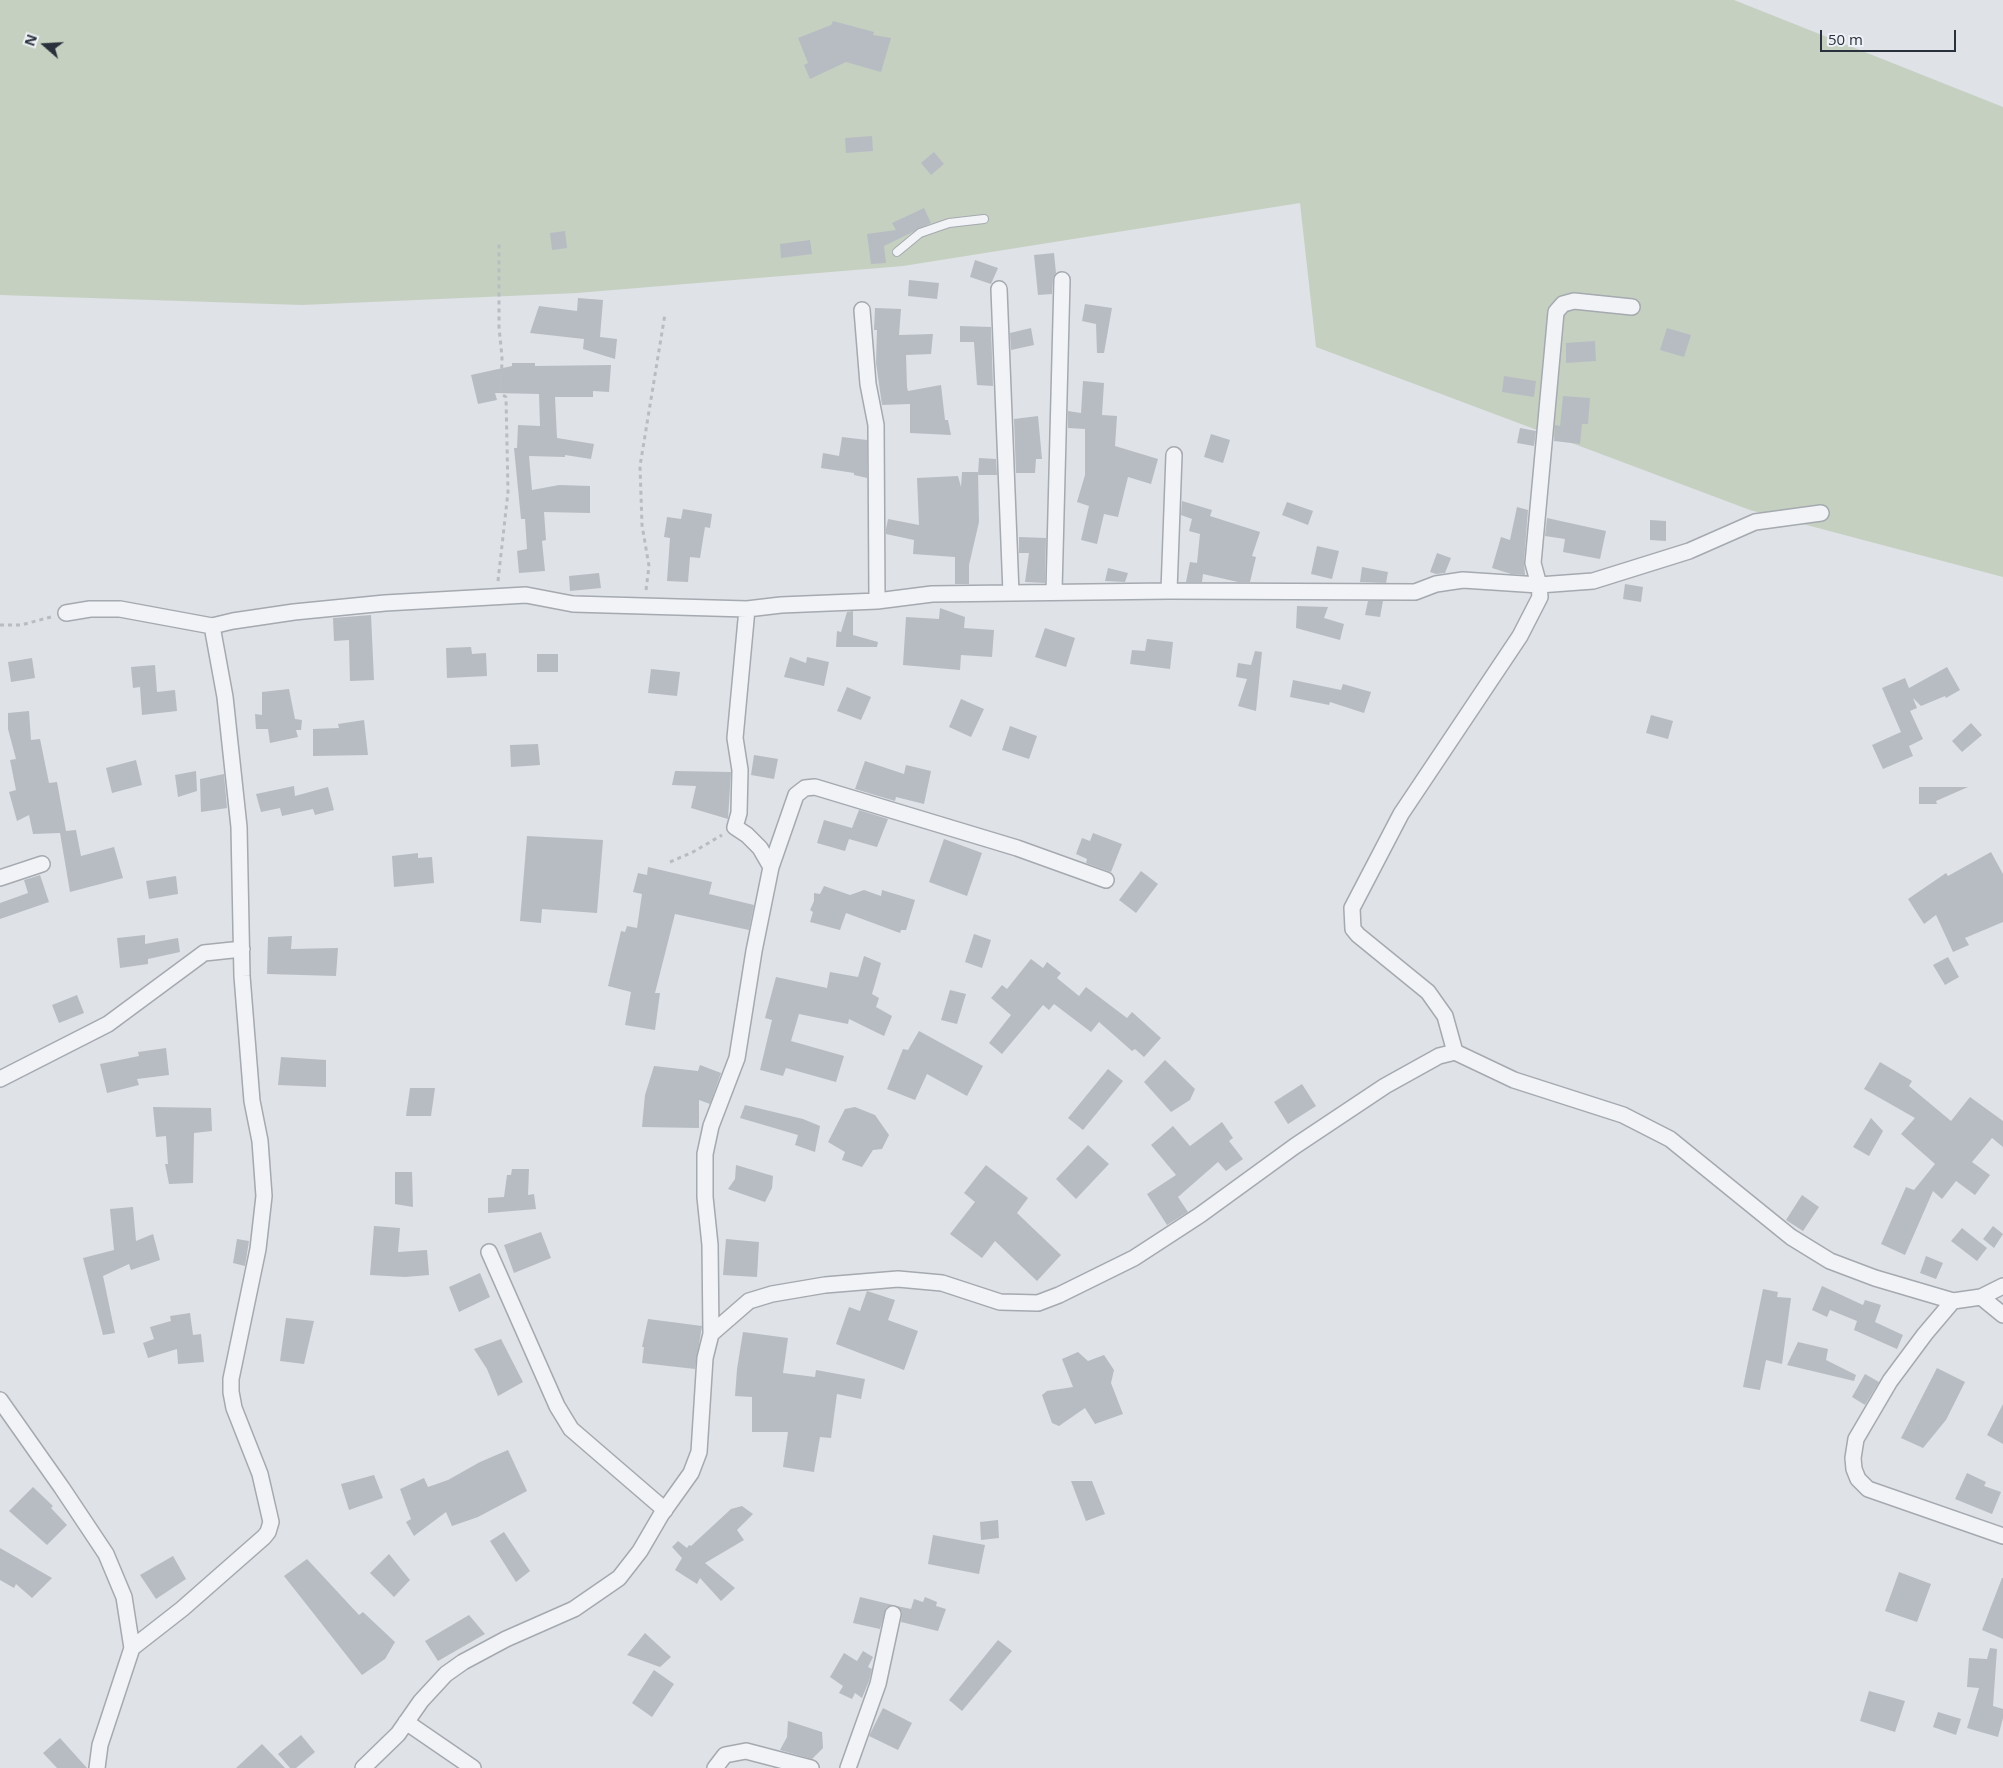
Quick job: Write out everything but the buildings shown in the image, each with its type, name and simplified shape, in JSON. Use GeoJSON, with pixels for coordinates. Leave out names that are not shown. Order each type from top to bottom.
{"type":"FeatureCollection","features":[{"type":"Feature","properties":{"kind":"street"},"geometry":{"type":"LineString","coordinates":[[1054,591],[1062,280]]}},
{"type":"Feature","properties":{"kind":"street"},"geometry":{"type":"LineString","coordinates":[[999,289],[1011,594]]}},
{"type":"Feature","properties":{"kind":"street"},"geometry":{"type":"LineString","coordinates":[[1455,1052],[1445,1016],[1428,992],[1358,935],[1353,928],[1352,908],[1401,814],[1520,636],[1540,597],[1540,584],[1533,563],[1556,312],[1563,304],[1574,301],[1632,307]]}},
{"type":"Feature","properties":{"kind":"street"},"geometry":{"type":"LineString","coordinates":[[862,310],[868,384],[876,425],[878,600]]}},
{"type":"Feature","properties":{"kind":"street"},"geometry":{"type":"LineString","coordinates":[[1169,591],[1174,455]]}},
{"type":"Feature","properties":{"kind":"street"},"geometry":{"type":"LineString","coordinates":[[66,613],[90,609],[120,609],[212,626],[233,620],[385,603],[526,595],[573,604],[747,610],[780,605],[878,600],[932,594],[1011,594],[1054,591],[1416,592],[1436,584],[1462,580],[1540,584],[1593,581],[1689,551],[1755,522],[1821,513]]}},
{"type":"Feature","properties":{"kind":"street"},"geometry":{"type":"LineString","coordinates":[[747,610],[735,738],[740,770],[739,813],[735,826],[760,848],[771,866]]}},
{"type":"Feature","properties":{"kind":"street"},"geometry":{"type":"LineString","coordinates":[[132,1648],[182,1610],[264,1537],[268,1532],[271,1522],[260,1474],[234,1408],[231,1392],[231,1379],[258,1249],[264,1196],[260,1141],[252,1102],[242,976],[240,827],[225,697],[212,626]]}},
{"type":"Feature","properties":{"kind":"street"},"geometry":{"type":"LineString","coordinates":[[363,1768],[398,1734],[421,1701],[446,1674],[463,1662],[506,1639],[574,1609],[619,1578],[640,1551],[664,1510],[691,1473],[698,1452],[705,1358],[711,1334],[710,1245],[704,1197],[705,1154],[711,1126],[738,1058],[754,951],[771,866],[796,795],[805,788],[814,787],[1017,848],[1106,880]]}},
{"type":"Feature","properties":{"kind":"street"},"geometry":{"type":"LineString","coordinates":[[0,878],[42,864]]}},
{"type":"Feature","properties":{"kind":"street"},"geometry":{"type":"LineString","coordinates":[[0,1079],[108,1024],[204,954],[242,949]]}},
{"type":"Feature","properties":{"kind":"street"},"geometry":{"type":"LineString","coordinates":[[711,1334],[750,1301],[772,1294],[825,1285],[898,1279],[942,1283],[1000,1302],[1038,1303],[1059,1296],[1134,1258],[1200,1215],[1295,1146],[1422,1064],[1439,1056],[1455,1052],[1514,1080],[1623,1115],[1670,1139],[1791,1237],[1830,1261],[1875,1278],[1953,1301],[1982,1297],[2003,1286]]}},
{"type":"Feature","properties":{"kind":"street"},"geometry":{"type":"LineString","coordinates":[[489,1252],[557,1406],[571,1429],[664,1510]]}},
{"type":"Feature","properties":{"kind":"street"},"geometry":{"type":"LineString","coordinates":[[1982,1297],[2003,1315]]}},
{"type":"Feature","properties":{"kind":"street"},"geometry":{"type":"LineString","coordinates":[[1953,1301],[1924,1334],[1890,1382],[1856,1439],[1853,1458],[1854,1469],[1858,1479],[1868,1489],[2003,1536]]}},
{"type":"Feature","properties":{"kind":"street"},"geometry":{"type":"LineString","coordinates":[[0,1400],[106,1554],[124,1597],[132,1648],[100,1745],[97,1768]]}},
{"type":"Feature","properties":{"kind":"street"},"geometry":{"type":"LineString","coordinates":[[848,1768],[878,1684],[893,1614]]}},
{"type":"Feature","properties":{"kind":"street"},"geometry":{"type":"LineString","coordinates":[[406,1722],[473,1768]]}},
{"type":"Feature","properties":{"kind":"street"},"geometry":{"type":"LineString","coordinates":[[715,1768],[726,1755],[746,1751],[810,1768]]}},
{"type":"Feature","properties":{"kind":"lane"},"geometry":{"type":"LineString","coordinates":[[897,252],[920,233],[949,223],[984,219]]}},
{"type":"Feature","properties":{"kind":"path"},"geometry":{"type":"LineString","coordinates":[[497,596],[500,544],[505,530],[508,492],[506,397],[501,394],[499,244]]}},
{"type":"Feature","properties":{"kind":"path"},"geometry":{"type":"LineString","coordinates":[[643,605],[649,566],[642,525],[640,466],[665,314]]}},
{"type":"Feature","properties":{"kind":"path"},"geometry":{"type":"LineString","coordinates":[[0,625],[21,625],[66,613]]}},
{"type":"Feature","properties":{"kind":"path"},"geometry":{"type":"LineString","coordinates":[[670,862],[693,852],[735,826]]}},
{"type":"Feature","properties":{"kind":"green space"},"geometry":{"type":"Polygon","coordinates":[[[0,0],[1734,0],[2003,107],[2003,577],[1750,510],[1316,347],[1300,203],[903,266],[577,293],[302,305],[0,295],[0,0]]]}}]}
